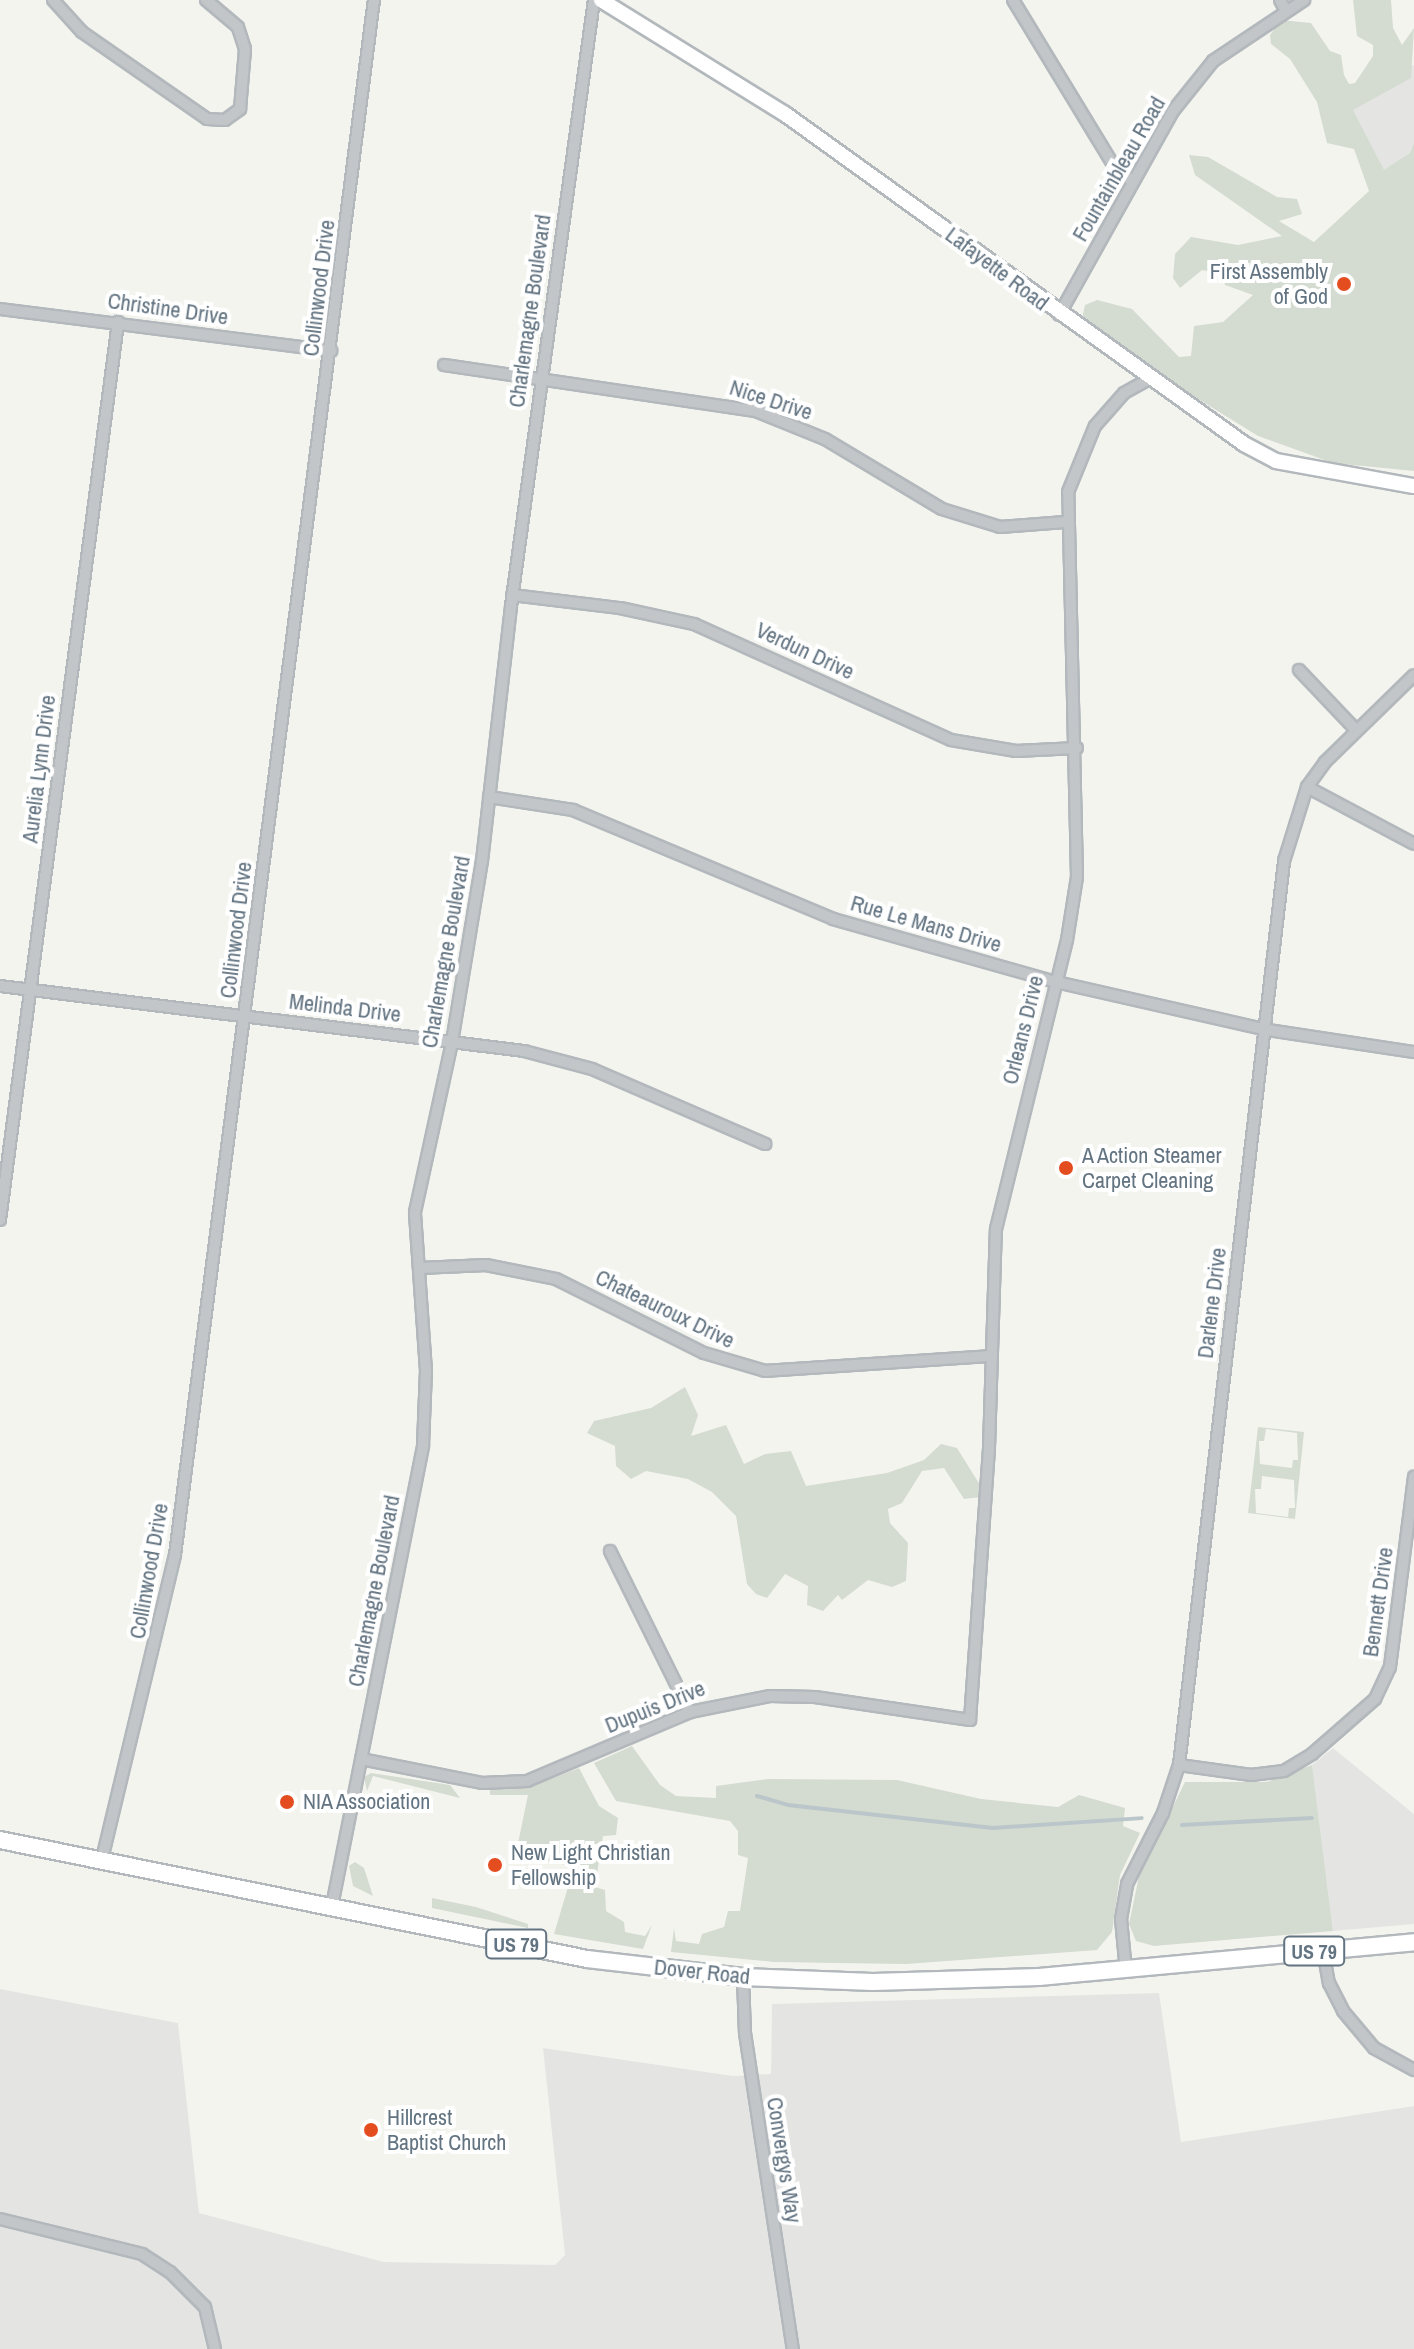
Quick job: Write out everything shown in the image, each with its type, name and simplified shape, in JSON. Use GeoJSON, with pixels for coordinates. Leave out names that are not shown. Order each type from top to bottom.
{"type":"FeatureCollection","features":[{"type":"Feature","properties":{"kind":"main road","name":"Lafayette Road"},"geometry":{"type":"LineString","coordinates":[[601,0],[785,114],[1149,379],[1276,461],[1414,486]]}},
{"type":"Feature","properties":{"kind":"main road","name":"Dover Road"},"geometry":{"type":"LineString","coordinates":[[0,1840],[587,1959],[743,1977],[920,1982],[1126,1971],[1414,1942]]}},
{"type":"Feature","properties":{"kind":"street"},"geometry":{"type":"LineString","coordinates":[[53,0],[57,10],[94,41],[207,119],[225,120],[240,109],[245,49],[238,27],[206,0]]}},
{"type":"Feature","properties":{"kind":"street","name":"Collinwood Drive"},"geometry":{"type":"LineString","coordinates":[[102,1859],[170,1583],[374,0]]}},
{"type":"Feature","properties":{"kind":"street","name":"Charlemagne Boulevard"},"geometry":{"type":"LineString","coordinates":[[332,1906],[423,1445],[426,1371],[415,1212],[419,1181],[452,1042],[489,797],[512,595],[594,0]]}},
{"type":"Feature","properties":{"kind":"street"},"geometry":{"type":"LineString","coordinates":[[1013,0],[1094,136],[1114,166],[1132,181]]}},
{"type":"Feature","properties":{"kind":"street"},"geometry":{"type":"LineString","coordinates":[[1280,0],[1286,11]]}},
{"type":"Feature","properties":{"kind":"street","name":"Fountainbleau Road"},"geometry":{"type":"LineString","coordinates":[[1059,315],[1173,111],[1213,61],[1304,0]]}},
{"type":"Feature","properties":{"kind":"street","name":"Christine Drive"},"geometry":{"type":"LineString","coordinates":[[0,309],[331,351]]}},
{"type":"Feature","properties":{"kind":"street","name":"Aurelia Lynn Drive"},"geometry":{"type":"LineString","coordinates":[[0,1220],[34,990],[118,322]]}},
{"type":"Feature","properties":{"kind":"street","name":"Nice Drive"},"geometry":{"type":"LineString","coordinates":[[444,365],[756,411],[825,439],[949,512],[1011,528],[1065,522]]}},
{"type":"Feature","properties":{"kind":"street","name":"Orleans Drive"},"geometry":{"type":"LineString","coordinates":[[970,1720],[1000,1206],[1056,982],[1077,877],[1077,748],[1065,522],[1076,461],[1092,430],[1124,393],[1149,379]]}},
{"type":"Feature","properties":{"kind":"street","name":"Verdun Drive"},"geometry":{"type":"LineString","coordinates":[[512,595],[620,608],[694,624],[951,740],[1016,751],[1077,748]]}},
{"type":"Feature","properties":{"kind":"street"},"geometry":{"type":"LineString","coordinates":[[1299,670],[1354,728]]}},
{"type":"Feature","properties":{"kind":"street","name":"Darlene Drive"},"geometry":{"type":"LineString","coordinates":[[1126,1971],[1121,1919],[1127,1884],[1163,1813],[1179,1765],[1268,1030],[1284,861],[1307,787],[1354,728],[1414,675]]}},
{"type":"Feature","properties":{"kind":"street"},"geometry":{"type":"LineString","coordinates":[[1307,787],[1414,844]]}},
{"type":"Feature","properties":{"kind":"street","name":"Rue Le Mans Drive"},"geometry":{"type":"LineString","coordinates":[[489,797],[573,810],[833,919],[1056,982],[1268,1030],[1414,1052]]}},
{"type":"Feature","properties":{"kind":"street","name":"Melinda Drive"},"geometry":{"type":"LineString","coordinates":[[0,986],[524,1051],[592,1069],[765,1144]]}},
{"type":"Feature","properties":{"kind":"street","name":"Chateauroux Drive"},"geometry":{"type":"LineString","coordinates":[[420,1268],[486,1265],[556,1279],[704,1353],[765,1371],[992,1356]]}},
{"type":"Feature","properties":{"kind":"street","name":"Bennett Drive"},"geometry":{"type":"LineString","coordinates":[[1179,1765],[1251,1775],[1284,1771],[1312,1754],[1375,1699],[1390,1667],[1414,1477]]}},
{"type":"Feature","properties":{"kind":"street"},"geometry":{"type":"LineString","coordinates":[[610,1551],[690,1712]]}},
{"type":"Feature","properties":{"kind":"street","name":"Dupuis Drive"},"geometry":{"type":"LineString","coordinates":[[361,1759],[482,1783],[527,1781],[690,1712],[735,1700],[815,1697],[970,1720]]}},
{"type":"Feature","properties":{"kind":"street"},"geometry":{"type":"LineString","coordinates":[[1323,1950],[1329,1983],[1343,2011],[1374,2048],[1414,2070]]}},
{"type":"Feature","properties":{"kind":"street","name":"Convergys Way"},"geometry":{"type":"LineString","coordinates":[[743,1977],[745,2033],[793,2349]]}},
{"type":"Feature","properties":{"kind":"street"},"geometry":{"type":"LineString","coordinates":[[0,2219],[142,2254],[170,2272],[205,2307],[215,2349]]}},
{"type":"Feature","properties":{"kind":"shaded area","name":"First Assembly of God"},"geometry":{"type":"Polygon","coordinates":[[[1353,0],[1391,0],[1393,28],[1402,45],[1414,28],[1411,78],[1353,110],[1384,170],[1410,153],[1414,143],[1414,471],[1333,463],[1258,436],[1148,368],[1082,319],[1085,305],[1097,300],[1132,309],[1179,357],[1191,356],[1194,326],[1223,322],[1253,295],[1225,285],[1223,274],[1202,270],[1180,288],[1173,278],[1175,254],[1191,237],[1238,245],[1282,236],[1195,175],[1189,155],[1208,157],[1277,197],[1297,199],[1302,214],[1279,221],[1314,242],[1369,191],[1354,149],[1327,143],[1317,102],[1290,59],[1271,44],[1270,35],[1281,20],[1311,23],[1330,51],[1341,55],[1344,75],[1349,84],[1355,83],[1373,56],[1373,45],[1357,36],[1353,0]]]}},
{"type":"Feature","properties":{"kind":"shaded area"},"geometry":{"type":"Polygon","coordinates":[[[1414,65],[1414,154],[1376,186],[1332,110],[1414,65]]]}},
{"type":"Feature","properties":{"kind":"shaded area"},"geometry":{"type":"Polygon","coordinates":[[[685,1387],[698,1415],[691,1436],[726,1425],[744,1464],[765,1454],[791,1451],[806,1486],[887,1473],[924,1460],[941,1444],[957,1448],[980,1485],[981,1497],[964,1499],[944,1468],[922,1471],[902,1503],[888,1509],[890,1523],[908,1543],[906,1581],[892,1587],[868,1580],[842,1600],[838,1595],[823,1611],[807,1605],[808,1586],[785,1574],[767,1598],[756,1594],[747,1584],[736,1516],[712,1492],[688,1479],[646,1471],[631,1479],[616,1466],[615,1446],[587,1433],[594,1421],[651,1408],[685,1387]]]}},
{"type":"Feature","properties":{"kind":"shaded area"},"geometry":{"type":"Polygon","coordinates":[[[1258,1427],[1304,1432],[1295,1519],[1248,1513],[1258,1427]],[[1266,1429],[1264,1441],[1259,1441],[1260,1464],[1292,1468],[1293,1460],[1298,1460],[1297,1433],[1266,1429]],[[1262,1476],[1261,1489],[1255,1489],[1256,1513],[1288,1517],[1289,1508],[1295,1508],[1294,1480],[1262,1476]]]}},
{"type":"Feature","properties":{"kind":"shaded area"},"geometry":{"type":"Polygon","coordinates":[[[632,1746],[660,1785],[676,1796],[716,1798],[716,1786],[768,1779],[897,1780],[981,1799],[1058,1807],[1079,1795],[1125,1808],[1123,1826],[1140,1833],[1120,1875],[1112,1932],[1097,1950],[906,1964],[774,1962],[671,1952],[674,1928],[676,1941],[699,1944],[702,1934],[724,1927],[728,1911],[740,1911],[748,1858],[738,1855],[738,1831],[730,1821],[616,1801],[594,1763],[632,1746]]]}},
{"type":"Feature","properties":{"kind":"shaded area"},"geometry":{"type":"Polygon","coordinates":[[[1333,1748],[1414,1814],[1414,1924],[1333,1931],[1312,1765],[1333,1748]]]}},
{"type":"Feature","properties":{"kind":"shaded area"},"geometry":{"type":"Polygon","coordinates":[[[1312,1765],[1333,1931],[1154,1946],[1136,1941],[1129,1924],[1139,1876],[1185,1782],[1267,1782],[1312,1765]]]}},
{"type":"Feature","properties":{"kind":"shaded area"},"geometry":{"type":"Polygon","coordinates":[[[579,1768],[599,1806],[618,1818],[616,1835],[603,1836],[595,1887],[605,1890],[606,1911],[624,1922],[625,1932],[645,1936],[652,1925],[643,1949],[554,1934],[574,1867],[516,1853],[528,1795],[490,1795],[490,1789],[527,1788],[579,1768]]]}},
{"type":"Feature","properties":{"kind":"shaded area"},"geometry":{"type":"Polygon","coordinates":[[[371,1773],[450,1785],[460,1798],[373,1776],[367,1791],[364,1777],[371,1773]]]}},
{"type":"Feature","properties":{"kind":"shaded area"},"geometry":{"type":"Polygon","coordinates":[[[355,1862],[364,1868],[373,1896],[353,1886],[349,1866],[355,1862]]]}},
{"type":"Feature","properties":{"kind":"shaded area"},"geometry":{"type":"Polygon","coordinates":[[[432,1898],[476,1907],[528,1924],[528,1928],[432,1908],[432,1898]]]}},
{"type":"Feature","properties":{"kind":"shaded area"},"geometry":{"type":"Polygon","coordinates":[[[0,1989],[178,2023],[199,2213],[384,2262],[555,2265],[565,2255],[543,2048],[733,2076],[771,2074],[772,2004],[1159,1993],[1181,2142],[1414,2106],[1414,2349],[0,2349],[0,1989]]]}},
{"type":"Feature","properties":{"kind":"waterway"},"geometry":{"type":"LineString","coordinates":[[757,1796],[788,1805],[993,1828],[1142,1818]]}},
{"type":"Feature","properties":{"kind":"waterway"},"geometry":{"type":"LineString","coordinates":[[1182,1825],[1312,1818]]}},
{"type":"Feature","properties":{"kind":"place","name":"First Assembly of God"},"geometry":{"type":"Point","coordinates":[1344,284]}},
{"type":"Feature","properties":{"kind":"place","name":"A Action Steamer Carpet Cleaning"},"geometry":{"type":"Point","coordinates":[1066,1168]}},
{"type":"Feature","properties":{"kind":"place","name":"NIA Association"},"geometry":{"type":"Point","coordinates":[287,1802]}},
{"type":"Feature","properties":{"kind":"place","name":"New Light Christian Fellowship"},"geometry":{"type":"Point","coordinates":[495,1865]}},
{"type":"Feature","properties":{"kind":"place","name":"Hillcrest Baptist Church"},"geometry":{"type":"Point","coordinates":[371,2130]}}]}
